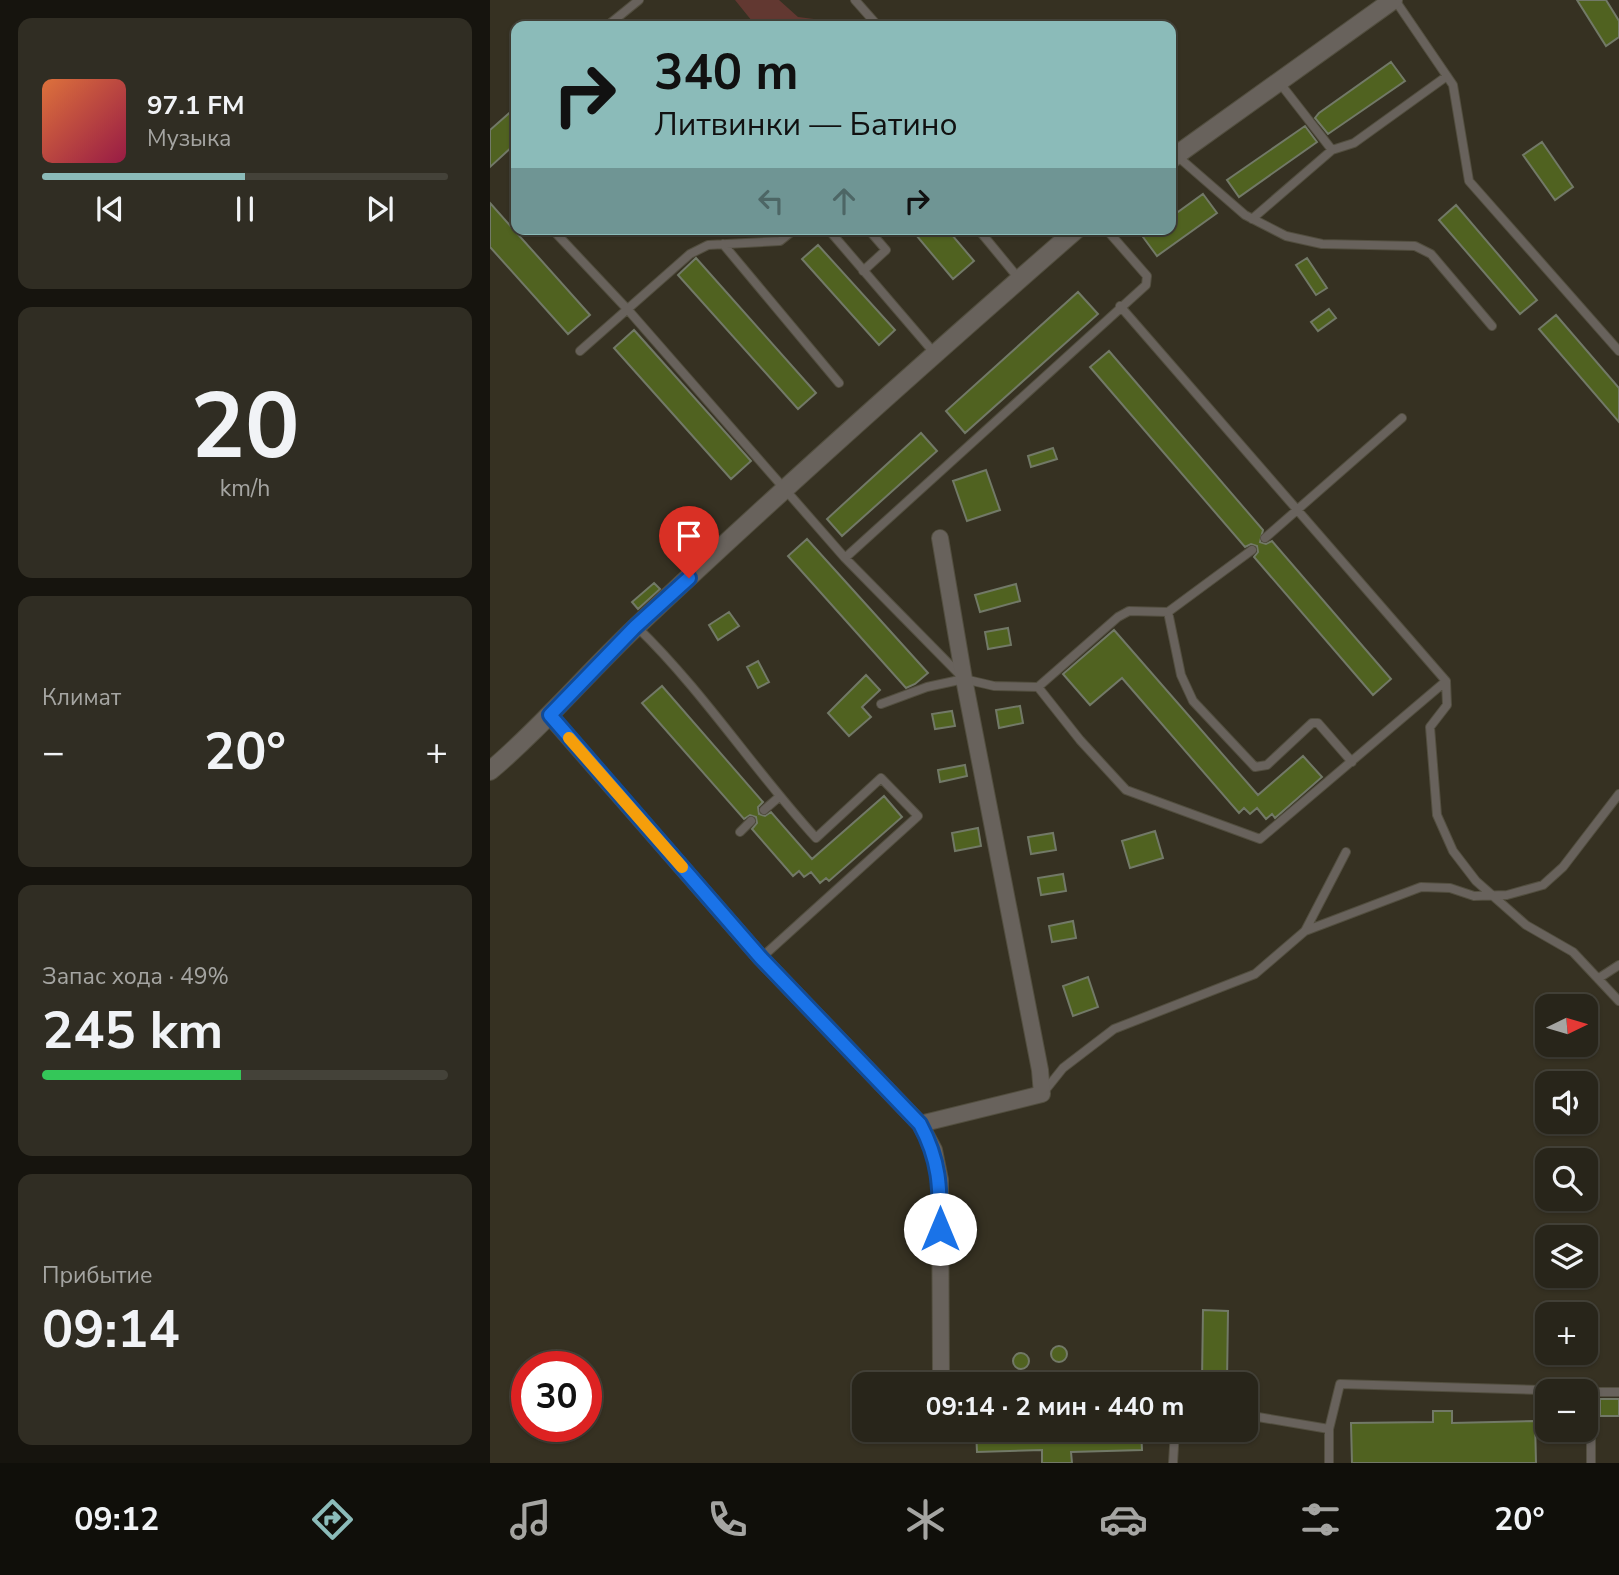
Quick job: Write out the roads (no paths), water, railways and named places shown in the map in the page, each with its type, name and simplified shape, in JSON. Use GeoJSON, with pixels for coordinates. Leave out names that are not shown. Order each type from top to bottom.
{"type":"FeatureCollection","features":[{"type":"Feature","properties":{"kind":"street"},"geometry":{"type":"LineString","coordinates":[[1176,155],[1394,0]]}},
{"type":"Feature","properties":{"kind":"street"},"geometry":{"type":"LineString","coordinates":[[490,771],[550,715],[636,626],[784,487],[936,355],[1068,235]]}},
{"type":"Feature","properties":{"kind":"street"},"geometry":{"type":"LineString","coordinates":[[920,1124],[1042,1094],[1040,1070],[964,679],[940,538]]}},
{"type":"Feature","properties":{"kind":"street"},"geometry":{"type":"LineString","coordinates":[[550,715],[761,958],[920,1124],[934,1150],[940,1180],[946,1372]]}},
{"type":"Feature","properties":{"kind":"lane"},"geometry":{"type":"LineString","coordinates":[[613,21],[639,0]]}},
{"type":"Feature","properties":{"kind":"lane"},"geometry":{"type":"LineString","coordinates":[[855,0],[874,21]]}},
{"type":"Feature","properties":{"kind":"lane"},"geometry":{"type":"LineString","coordinates":[[1394,0],[1453,85],[1469,181],[1619,351]]}},
{"type":"Feature","properties":{"kind":"lane"},"geometry":{"type":"LineString","coordinates":[[1252,219],[1332,150],[1354,143],[1447,76]]}},
{"type":"Feature","properties":{"kind":"lane"},"geometry":{"type":"LineString","coordinates":[[1279,82],[1332,150]]}},
{"type":"Feature","properties":{"kind":"lane"},"geometry":{"type":"LineString","coordinates":[[1176,159],[1252,219],[1286,236],[1321,244],[1415,246],[1431,254],[1492,326]]}},
{"type":"Feature","properties":{"kind":"lane"},"geometry":{"type":"LineString","coordinates":[[558,235],[629,311],[845,558],[964,679]]}},
{"type":"Feature","properties":{"kind":"lane"},"geometry":{"type":"LineString","coordinates":[[580,351],[629,311],[690,254],[708,245],[780,241],[788,235]]}},
{"type":"Feature","properties":{"kind":"lane"},"geometry":{"type":"LineString","coordinates":[[833,235],[936,355]]}},
{"type":"Feature","properties":{"kind":"lane"},"geometry":{"type":"LineString","coordinates":[[863,271],[886,250],[873,235]]}},
{"type":"Feature","properties":{"kind":"lane"},"geometry":{"type":"LineString","coordinates":[[983,235],[1020,280]]}},
{"type":"Feature","properties":{"kind":"lane"},"geometry":{"type":"LineString","coordinates":[[845,558],[1146,285],[1147,276],[1111,235]]}},
{"type":"Feature","properties":{"kind":"lane"},"geometry":{"type":"LineString","coordinates":[[723,244],[839,383]]}},
{"type":"Feature","properties":{"kind":"lane"},"geometry":{"type":"LineString","coordinates":[[1120,306],[1446,681],[1447,705],[1430,727],[1437,815],[1452,851],[1476,881],[1526,925],[1573,952],[1619,1001]]}},
{"type":"Feature","properties":{"kind":"lane"},"geometry":{"type":"LineString","coordinates":[[1265,538],[1402,418]]}},
{"type":"Feature","properties":{"kind":"lane"},"geometry":{"type":"LineString","coordinates":[[881,704],[927,687],[964,679],[994,687],[1038,687],[1118,617],[1129,611],[1168,612],[1252,550]]}},
{"type":"Feature","properties":{"kind":"lane"},"geometry":{"type":"LineString","coordinates":[[1168,612],[1181,675],[1193,701],[1255,767],[1267,765],[1312,723],[1318,723],[1352,762]]}},
{"type":"Feature","properties":{"kind":"lane"},"geometry":{"type":"LineString","coordinates":[[636,626],[662,651],[779,797],[816,838],[881,778],[918,816],[761,958]]}},
{"type":"Feature","properties":{"kind":"lane"},"geometry":{"type":"LineString","coordinates":[[1038,687],[1080,740],[1126,790],[1256,838],[1264,836],[1446,681]]}},
{"type":"Feature","properties":{"kind":"lane"},"geometry":{"type":"LineString","coordinates":[[1042,1094],[1063,1068],[1114,1029],[1255,974],[1305,931],[1421,887],[1450,888],[1474,896],[1507,895],[1542,885],[1563,867],[1619,794]]}},
{"type":"Feature","properties":{"kind":"lane"},"geometry":{"type":"LineString","coordinates":[[764,810],[779,797]]}},
{"type":"Feature","properties":{"kind":"lane"},"geometry":{"type":"LineString","coordinates":[[740,832],[751,821]]}},
{"type":"Feature","properties":{"kind":"lane"},"geometry":{"type":"LineString","coordinates":[[1305,931],[1346,852]]}},
{"type":"Feature","properties":{"kind":"lane"},"geometry":{"type":"LineString","coordinates":[[1599,978],[1619,965]]}},
{"type":"Feature","properties":{"kind":"lane"},"geometry":{"type":"LineString","coordinates":[[1329,1463],[1329,1429],[1340,1384],[1535,1390]]}},
{"type":"Feature","properties":{"kind":"lane"},"geometry":{"type":"LineString","coordinates":[[1598,1392],[1619,1392]]}},
{"type":"Feature","properties":{"kind":"lane"},"geometry":{"type":"LineString","coordinates":[[1258,1417],[1329,1429]]}},
{"type":"Feature","properties":{"kind":"lane"},"geometry":{"type":"LineString","coordinates":[[1173,1463],[1174,1442]]}},
{"type":"Feature","properties":{"kind":"lane"},"geometry":{"type":"LineString","coordinates":[[1590,1442],[1591,1463]]}}]}
